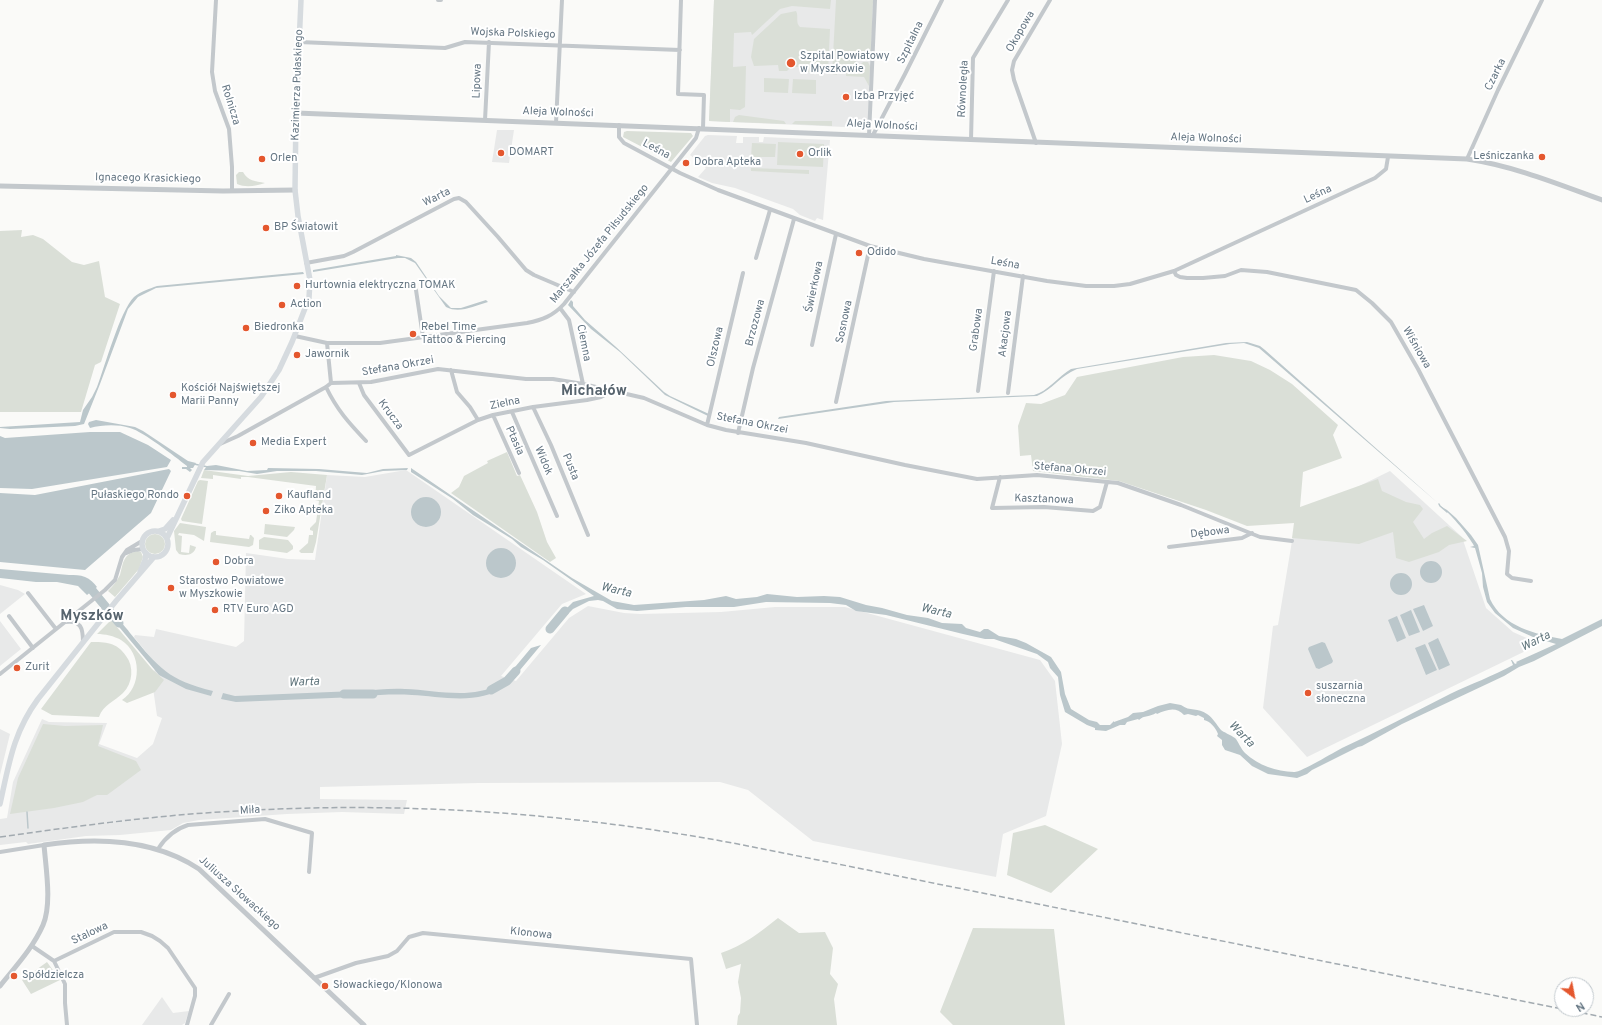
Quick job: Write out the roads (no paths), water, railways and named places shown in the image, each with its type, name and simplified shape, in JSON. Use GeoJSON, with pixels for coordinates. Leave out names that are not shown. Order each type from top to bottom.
{"type":"FeatureCollection","features":[{"type":"Feature","properties":{"kind":"main road","name":"Kazimierza Pułaskiego"},"geometry":{"type":"LineString","coordinates":[[167,538],[203,462],[267,389],[279,370],[295,336],[309,298],[309,279],[295,190],[296,113],[301,0]]}},
{"type":"Feature","properties":{"kind":"main road","name":"Kazimierza Pułaskiego"},"geometry":{"type":"LineString","coordinates":[[159,531],[165,529],[178,514]]}},
{"type":"Feature","properties":{"kind":"main road"},"geometry":{"type":"LineString","coordinates":[[0,804],[9,762],[19,730],[27,714],[113,604],[154,557],[163,554],[167,550],[167,538],[159,531],[150,532],[145,535],[142,541],[145,551],[145,560],[139,574]]}},
{"type":"Feature","properties":{"kind":"main road"},"geometry":{"type":"LineString","coordinates":[[145,551],[154,557]]}},
{"type":"Feature","properties":{"kind":"street","name":"Rolnicza"},"geometry":{"type":"LineString","coordinates":[[216,0],[212,72],[215,90],[228,129],[232,167],[232,191]]}},
{"type":"Feature","properties":{"kind":"street"},"geometry":{"type":"LineString","coordinates":[[556,123],[562,0]]}},
{"type":"Feature","properties":{"kind":"street"},"geometry":{"type":"LineString","coordinates":[[681,0],[678,94],[704,95],[701,128]]}},
{"type":"Feature","properties":{"kind":"street"},"geometry":{"type":"LineString","coordinates":[[871,135],[875,0]]}},
{"type":"Feature","properties":{"kind":"street","name":"Szpitalna"},"geometry":{"type":"LineString","coordinates":[[871,135],[905,74],[942,0]]}},
{"type":"Feature","properties":{"kind":"street","name":"Równoległa"},"geometry":{"type":"LineString","coordinates":[[971,140],[973,58],[1008,0]]}},
{"type":"Feature","properties":{"kind":"street","name":"Okopowa"},"geometry":{"type":"LineString","coordinates":[[1036,143],[1014,80],[1012,70],[1014,62],[1050,0]]}},
{"type":"Feature","properties":{"kind":"street","name":"Czarka"},"geometry":{"type":"LineString","coordinates":[[1468,159],[1498,90],[1542,0]]}},
{"type":"Feature","properties":{"kind":"street","name":"Wojska Polskiego"},"geometry":{"type":"LineString","coordinates":[[299,42],[444,48],[465,42],[489,42],[680,50]]}},
{"type":"Feature","properties":{"kind":"street","name":"Lipowa"},"geometry":{"type":"LineString","coordinates":[[485,120],[489,42]]}},
{"type":"Feature","properties":{"kind":"street","name":"Aleja Wolności"},"geometry":{"type":"LineString","coordinates":[[296,113],[1468,159],[1490,162],[1602,200]]}},
{"type":"Feature","properties":{"kind":"street","name":"Leśna"},"geometry":{"type":"LineString","coordinates":[[619,126],[619,136],[624,143],[672,169],[712,188],[870,246],[924,259],[1086,286],[1114,286],[1142,281],[1174,271],[1375,178],[1386,169],[1388,165],[1388,157]]}},
{"type":"Feature","properties":{"kind":"street","name":"Marszałka Józefa Piłsudskiego"},"geometry":{"type":"LineString","coordinates":[[295,336],[327,343],[380,343],[538,321],[551,316],[574,292],[698,136],[701,128]]}},
{"type":"Feature","properties":{"kind":"street","name":"Ignacego Krasickiego"},"geometry":{"type":"LineString","coordinates":[[0,186],[223,191],[295,190]]}},
{"type":"Feature","properties":{"kind":"street","name":"Warta"},"geometry":{"type":"LineString","coordinates":[[306,264],[344,256],[454,199],[459,198],[466,202],[498,236],[526,270],[534,275],[574,292]]}},
{"type":"Feature","properties":{"kind":"street"},"geometry":{"type":"LineString","coordinates":[[756,258],[770,210]]}},
{"type":"Feature","properties":{"kind":"street","name":"Brzozowa"},"geometry":{"type":"LineString","coordinates":[[738,433],[755,361],[794,219]]}},
{"type":"Feature","properties":{"kind":"street","name":"Świerkowa"},"geometry":{"type":"LineString","coordinates":[[812,345],[836,234]]}},
{"type":"Feature","properties":{"kind":"street","name":"Sosnowa"},"geometry":{"type":"LineString","coordinates":[[836,402],[870,246]]}},
{"type":"Feature","properties":{"kind":"street","name":"Wiśniowa"},"geometry":{"type":"LineString","coordinates":[[1174,271],[1176,275],[1187,278],[1225,276],[1241,270],[1267,272],[1356,290],[1372,303],[1391,322],[1418,369],[1505,537],[1509,551],[1507,574],[1512,578],[1531,581]]}},
{"type":"Feature","properties":{"kind":"street","name":"Grabowa"},"geometry":{"type":"LineString","coordinates":[[978,391],[994,271]]}},
{"type":"Feature","properties":{"kind":"street","name":"Olszowa"},"geometry":{"type":"LineString","coordinates":[[708,423],[743,273]]}},
{"type":"Feature","properties":{"kind":"street","name":"Akacjowa"},"geometry":{"type":"LineString","coordinates":[[1008,393],[1022,276]]}},
{"type":"Feature","properties":{"kind":"street"},"geometry":{"type":"LineString","coordinates":[[416,290],[423,338]]}},
{"type":"Feature","properties":{"kind":"street","name":"Ciemna"},"geometry":{"type":"LineString","coordinates":[[560,308],[569,320],[583,384]]}},
{"type":"Feature","properties":{"kind":"street"},"geometry":{"type":"LineString","coordinates":[[219,444],[238,436],[331,383],[327,343]]}},
{"type":"Feature","properties":{"kind":"street","name":"Stefana Okrzei"},"geometry":{"type":"LineString","coordinates":[[331,383],[371,382],[430,370],[451,370],[526,379],[553,379],[583,384],[644,398],[738,433],[806,443],[977,479],[1037,475],[1118,483],[1174,503],[1260,537],[1292,541]]}},
{"type":"Feature","properties":{"kind":"street"},"geometry":{"type":"LineString","coordinates":[[451,370],[457,392],[470,407],[478,420]]}},
{"type":"Feature","properties":{"kind":"street","name":"Krucza"},"geometry":{"type":"LineString","coordinates":[[359,383],[364,395],[409,455]]}},
{"type":"Feature","properties":{"kind":"street"},"geometry":{"type":"LineString","coordinates":[[326,387],[333,402],[349,423],[366,441]]}},
{"type":"Feature","properties":{"kind":"street","name":"Zielna"},"geometry":{"type":"LineString","coordinates":[[409,455],[478,420],[493,415],[533,407],[587,400],[601,397],[612,391]]}},
{"type":"Feature","properties":{"kind":"street","name":"Pusta"},"geometry":{"type":"LineString","coordinates":[[533,407],[551,445],[588,535]]}},
{"type":"Feature","properties":{"kind":"street","name":"Widok"},"geometry":{"type":"LineString","coordinates":[[512,412],[557,516]]}},
{"type":"Feature","properties":{"kind":"street","name":"Ptasia"},"geometry":{"type":"LineString","coordinates":[[493,415],[519,473]]}},
{"type":"Feature","properties":{"kind":"street","name":"Kasztanowa"},"geometry":{"type":"LineString","coordinates":[[1000,477],[992,508],[1044,508],[1093,511],[1100,507],[1107,482]]}},
{"type":"Feature","properties":{"kind":"street","name":"Dębowa"},"geometry":{"type":"LineString","coordinates":[[1170,547],[1242,538],[1252,533]]}},
{"type":"Feature","properties":{"kind":"street"},"geometry":{"type":"LineString","coordinates":[[0,674],[102,593],[115,580],[124,554],[127,550],[142,541]]}},
{"type":"Feature","properties":{"kind":"street"},"geometry":{"type":"LineString","coordinates":[[124,554],[134,550],[145,551]]}},
{"type":"Feature","properties":{"kind":"street"},"geometry":{"type":"LineString","coordinates":[[28,593],[56,629]]}},
{"type":"Feature","properties":{"kind":"street"},"geometry":{"type":"LineString","coordinates":[[9,616],[33,648]]}},
{"type":"Feature","properties":{"kind":"street"},"geometry":{"type":"LineString","coordinates":[[64,622],[73,622],[80,625],[83,632],[83,642]]}},
{"type":"Feature","properties":{"kind":"street","name":"Miła"},"geometry":{"type":"LineString","coordinates":[[158,849],[163,841],[177,830],[188,825],[265,819],[312,833],[309,872]]}},
{"type":"Feature","properties":{"kind":"street","name":"Juliusza Słowackiego"},"geometry":{"type":"LineString","coordinates":[[0,852],[77,841],[100,840],[158,849],[178,856],[199,869],[364,1025]]}},
{"type":"Feature","properties":{"kind":"street"},"geometry":{"type":"LineString","coordinates":[[0,986],[32,946],[44,924],[48,900],[44,845]]}},
{"type":"Feature","properties":{"kind":"street","name":"Stalowa"},"geometry":{"type":"LineString","coordinates":[[54,961],[114,932],[134,932],[147,934],[160,941],[174,955],[195,988],[194,1001],[187,1025]]}},
{"type":"Feature","properties":{"kind":"street","name":"Klonowa"},"geometry":{"type":"LineString","coordinates":[[314,978],[356,963],[388,956],[397,951],[409,937],[423,932],[691,959],[697,1025]]}},
{"type":"Feature","properties":{"kind":"street"},"geometry":{"type":"LineString","coordinates":[[32,946],[54,961],[65,984],[68,1025]]}},
{"type":"Feature","properties":{"kind":"street"},"geometry":{"type":"LineString","coordinates":[[211,1025],[229,994]]}},
{"type":"Feature","properties":{"kind":"waterway"},"geometry":{"type":"LineString","coordinates":[[194,464],[208,467]]}},
{"type":"Feature","properties":{"kind":"waterway"},"geometry":{"type":"LineString","coordinates":[[1439,504],[1447,512]]}},
{"type":"Feature","properties":{"kind":"waterway","name":"Warta"},"geometry":{"type":"LineString","coordinates":[[85,583],[119,623]]}},
{"type":"Feature","properties":{"kind":"waterway","name":"Warta"},"geometry":{"type":"LineString","coordinates":[[550,629],[565,611]]}},
{"type":"Feature","properties":{"kind":"waterway","name":"Warta"},"geometry":{"type":"LineString","coordinates":[[491,690],[507,681],[516,671]]}},
{"type":"Feature","properties":{"kind":"waterway","name":"Warta"},"geometry":{"type":"LineString","coordinates":[[344,694],[373,694]]}},
{"type":"Feature","properties":{"kind":"waterway"},"geometry":{"type":"LineString","coordinates":[[27,812],[28,828]]}},
{"type":"Feature","properties":{"kind":"railway"},"geometry":{"type":"LineString","coordinates":[[0,837],[177,815],[300,808],[426,809],[551,817],[676,833],[738,844],[1554,1007]]}},
{"type":"Feature","properties":{"kind":"railway"},"geometry":{"type":"LineString","coordinates":[[1594,1015],[1602,1017]]}},
{"type":"Feature","properties":{"kind":"place","name":"Szpital Powiatowy w Myszkowie"},"geometry":{"type":"Point","coordinates":[791,63]}},
{"type":"Feature","properties":{"kind":"place","name":"Izba Przyjęć"},"geometry":{"type":"Point","coordinates":[846,97]}},
{"type":"Feature","properties":{"kind":"place","name":"DOMART"},"geometry":{"type":"Point","coordinates":[501,153]}},
{"type":"Feature","properties":{"kind":"place","name":"Orlik"},"geometry":{"type":"Point","coordinates":[800,154]}},
{"type":"Feature","properties":{"kind":"place","name":"Leśniczanka"},"geometry":{"type":"Point","coordinates":[1542,157]}},
{"type":"Feature","properties":{"kind":"place","name":"Orlen"},"geometry":{"type":"Point","coordinates":[262,159]}},
{"type":"Feature","properties":{"kind":"place","name":"Dobra Apteka"},"geometry":{"type":"Point","coordinates":[686,163]}},
{"type":"Feature","properties":{"kind":"place","name":"BP Światowit"},"geometry":{"type":"Point","coordinates":[266,228]}},
{"type":"Feature","properties":{"kind":"place","name":"Odido"},"geometry":{"type":"Point","coordinates":[859,253]}},
{"type":"Feature","properties":{"kind":"place","name":"Hurtownia elektryczna TOMAK"},"geometry":{"type":"Point","coordinates":[297,286]}},
{"type":"Feature","properties":{"kind":"place","name":"Action"},"geometry":{"type":"Point","coordinates":[282,305]}},
{"type":"Feature","properties":{"kind":"place","name":"Biedronka"},"geometry":{"type":"Point","coordinates":[246,328]}},
{"type":"Feature","properties":{"kind":"place","name":"Rebel Time Tattoo & Piercing"},"geometry":{"type":"Point","coordinates":[413,334]}},
{"type":"Feature","properties":{"kind":"place","name":"Jawornik"},"geometry":{"type":"Point","coordinates":[297,355]}},
{"type":"Feature","properties":{"kind":"place","name":"Kościół Najświętszej Marii Panny"},"geometry":{"type":"Point","coordinates":[173,395]}},
{"type":"Feature","properties":{"kind":"place","name":"Media Expert"},"geometry":{"type":"Point","coordinates":[253,443]}},
{"type":"Feature","properties":{"kind":"place","name":"Pułaskiego Rondo"},"geometry":{"type":"Point","coordinates":[187,496]}},
{"type":"Feature","properties":{"kind":"place","name":"Kaufland"},"geometry":{"type":"Point","coordinates":[279,496]}},
{"type":"Feature","properties":{"kind":"place","name":"Ziko Apteka"},"geometry":{"type":"Point","coordinates":[266,511]}},
{"type":"Feature","properties":{"kind":"place","name":"Dobra"},"geometry":{"type":"Point","coordinates":[216,562]}},
{"type":"Feature","properties":{"kind":"place","name":"Starostwo Powiatowe w Myszkowie"},"geometry":{"type":"Point","coordinates":[171,588]}},
{"type":"Feature","properties":{"kind":"place","name":"RTV Euro AGD"},"geometry":{"type":"Point","coordinates":[215,610]}},
{"type":"Feature","properties":{"kind":"place","name":"Zurit"},"geometry":{"type":"Point","coordinates":[17,668]}},
{"type":"Feature","properties":{"kind":"place","name":"suszarnia słoneczna"},"geometry":{"type":"Point","coordinates":[1308,693]}},
{"type":"Feature","properties":{"kind":"place","name":"Spółdzielcza"},"geometry":{"type":"Point","coordinates":[14,976]}},
{"type":"Feature","properties":{"kind":"place","name":"Słowackiego/Klonowa"},"geometry":{"type":"Point","coordinates":[325,986]}},
{"type":"Feature","properties":{"kind":"district","name":"Michałów"},"geometry":{"type":"Point","coordinates":[594,392]}},
{"type":"Feature","properties":{"kind":"district","name":"Myszków"},"geometry":{"type":"Point","coordinates":[92,617]}}]}
